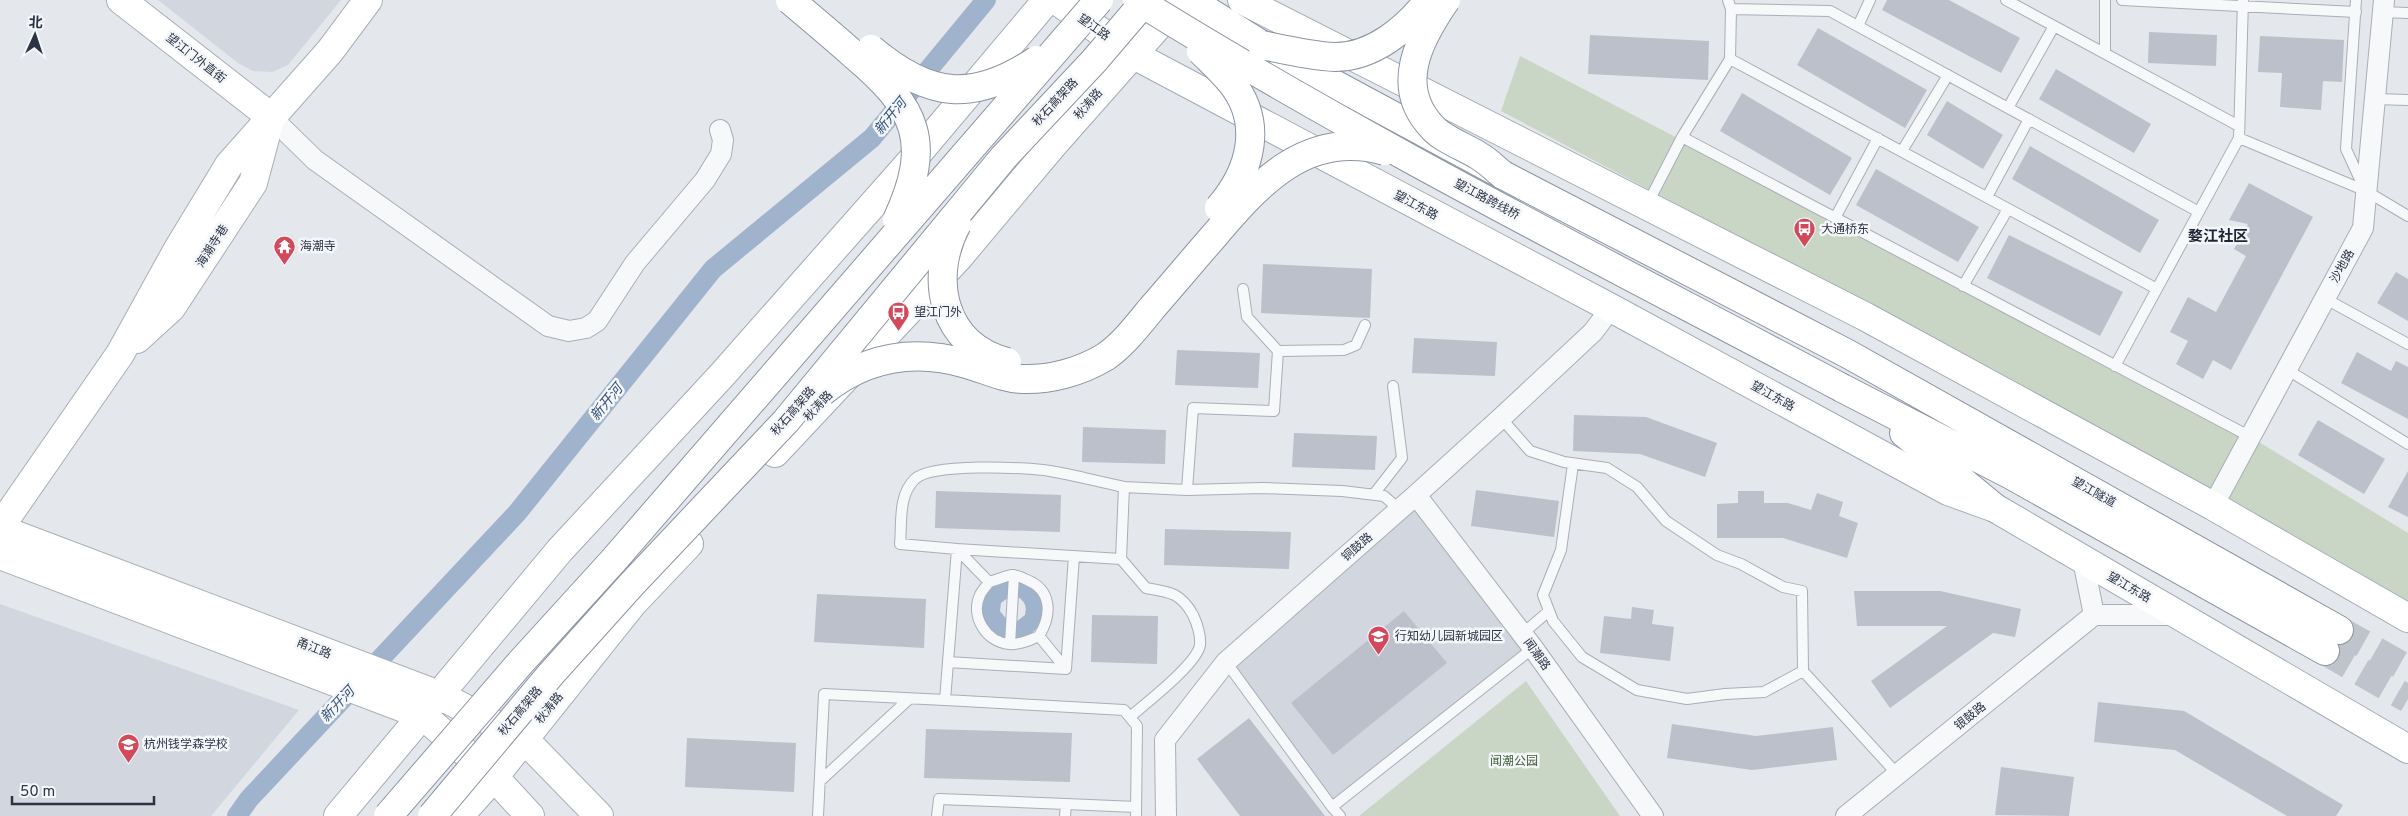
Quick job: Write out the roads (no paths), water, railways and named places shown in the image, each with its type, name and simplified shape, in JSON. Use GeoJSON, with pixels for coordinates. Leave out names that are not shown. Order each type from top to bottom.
{"type":"FeatureCollection","features":[{"type":"Feature","properties":{"kind":"main road","name":"望江门外直街"},"geometry":{"type":"LineString","coordinates":[[121,0],[270,117]]}},
{"type":"Feature","properties":{"kind":"main road","name":"海潮寺巷"},"geometry":{"type":"LineString","coordinates":[[0,528],[120,354],[171,308],[253,183],[270,117],[330,51],[368,0]]}},
{"type":"Feature","properties":{"kind":"main road"},"geometry":{"type":"LineString","coordinates":[[790,0],[880,76],[896,94],[909,117],[916,143],[915,170],[908,195],[879,252]]}},
{"type":"Feature","properties":{"kind":"main road"},"geometry":{"type":"LineString","coordinates":[[814,0],[883,59],[908,75],[945,90],[959,91],[985,86],[1015,75],[1063,42]]}},
{"type":"Feature","properties":{"kind":"main road"},"geometry":{"type":"LineString","coordinates":[[338,816],[560,550],[684,417],[767,324],[913,159],[1047,0]]}},
{"type":"Feature","properties":{"kind":"main road","name":"望江路"},"geometry":{"type":"LineString","coordinates":[[1056,0],[1132,54]]}},
{"type":"Feature","properties":{"kind":"main road"},"geometry":{"type":"LineString","coordinates":[[388,816],[521,662],[613,561],[1099,0]]}},
{"type":"Feature","properties":{"kind":"main road","name":"望江路跨线桥"},"geometry":{"type":"LineString","coordinates":[[1137,0],[1178,12],[1277,85],[1409,158],[1848,390]]}},
{"type":"Feature","properties":{"kind":"main road","name":"秋石高架路"},"geometry":{"type":"LineString","coordinates":[[432,816],[551,674],[632,584],[786,421],[976,190],[1146,0]]}},
{"type":"Feature","properties":{"kind":"main road"},"geometry":{"type":"LineString","coordinates":[[1190,0],[1262,45],[1503,176]]}},
{"type":"Feature","properties":{"kind":"main road"},"geometry":{"type":"LineString","coordinates":[[1242,0],[1866,317],[2213,506],[2408,618]]}},
{"type":"Feature","properties":{"kind":"main road"},"geometry":{"type":"LineString","coordinates":[[1262,45],[1314,55],[1338,57],[1364,50],[1386,41],[1404,28],[1429,0]]}},
{"type":"Feature","properties":{"kind":"main road"},"geometry":{"type":"LineString","coordinates":[[1446,0],[1427,27],[1418,46],[1413,68],[1414,93],[1420,112],[1434,130],[1481,157],[1503,176]]}},
{"type":"Feature","properties":{"kind":"main road"},"geometry":{"type":"LineString","coordinates":[[976,190],[947,243],[942,271],[943,294],[950,318],[967,340],[980,350],[1000,360],[1032,366],[1054,364],[1071,359],[1096,345],[1119,323],[1224,202],[1237,184],[1246,164],[1251,134],[1241,97],[1178,12]]}},
{"type":"Feature","properties":{"kind":"main road","name":"秋涛路"},"geometry":{"type":"LineString","coordinates":[[459,816],[494,777],[633,603],[958,258],[1132,54],[1178,12]]}},
{"type":"Feature","properties":{"kind":"main road","name":"望江东路"},"geometry":{"type":"LineString","coordinates":[[1132,54],[1611,308],[1948,491],[1994,508],[2408,748]]}},
{"type":"Feature","properties":{"kind":"main road"},"geometry":{"type":"LineString","coordinates":[[786,421],[840,377],[866,364],[890,358],[908,356],[943,358],[1021,379],[1052,378],[1080,368],[1106,356],[1130,334],[1247,197],[1275,172],[1299,158],[1347,146],[1375,148],[1409,158]]}},
{"type":"Feature","properties":{"kind":"main road","name":"望江隧道"},"geometry":{"type":"LineString","coordinates":[[1503,176],[1848,354],[2332,640],[1848,390]]}},
{"type":"Feature","properties":{"kind":"main road"},"geometry":{"type":"LineString","coordinates":[[1848,390],[1958,476],[1994,508]]}},
{"type":"Feature","properties":{"kind":"main road","name":"甬江路"},"geometry":{"type":"LineString","coordinates":[[0,528],[342,672]]}},
{"type":"Feature","properties":{"kind":"main road","name":"甬江路"},"geometry":{"type":"LineString","coordinates":[[0,555],[342,672],[524,739],[599,816]]}},
{"type":"Feature","properties":{"kind":"main road","name":"甬江路"},"geometry":{"type":"LineString","coordinates":[[430,705],[530,816]]}},
{"type":"Feature","properties":{"kind":"street","name":"沙地路"},"geometry":{"type":"LineString","coordinates":[[2213,506],[2363,228],[2383,6]]}},
{"type":"Feature","properties":{"kind":"street"},"geometry":{"type":"LineString","coordinates":[[270,117],[315,160],[548,326],[569,331],[586,328],[597,321],[635,263],[705,180],[721,154],[724,140],[720,130]]}},
{"type":"Feature","properties":{"kind":"street","name":"铜鼓路"},"geometry":{"type":"LineString","coordinates":[[1166,816],[1165,740],[1226,662],[1400,510],[1501,418],[1593,332],[1611,308]]}},
{"type":"Feature","properties":{"kind":"street","name":"闻潮路"},"geometry":{"type":"LineString","coordinates":[[1416,495],[1528,641],[1653,816]]}},
{"type":"Feature","properties":{"kind":"street"},"geometry":{"type":"LineString","coordinates":[[2083,560],[2094,615],[2177,615]]}},
{"type":"Feature","properties":{"kind":"street","name":"银鼓路"},"geometry":{"type":"LineString","coordinates":[[1846,816],[2094,615]]}},
{"type":"Feature","properties":{"kind":"lane"},"geometry":{"type":"LineString","coordinates":[[1858,26],[1870,0]]}},
{"type":"Feature","properties":{"kind":"lane"},"geometry":{"type":"LineString","coordinates":[[2006,0],[2240,126]]}},
{"type":"Feature","properties":{"kind":"lane"},"geometry":{"type":"LineString","coordinates":[[2105,53],[2106,0]]}},
{"type":"Feature","properties":{"kind":"lane"},"geometry":{"type":"LineString","coordinates":[[2122,0],[2243,3],[2356,12]]}},
{"type":"Feature","properties":{"kind":"lane"},"geometry":{"type":"LineString","coordinates":[[2356,0],[2346,149],[2366,191]]}},
{"type":"Feature","properties":{"kind":"lane"},"geometry":{"type":"LineString","coordinates":[[2115,366],[2239,138],[2243,3]]}},
{"type":"Feature","properties":{"kind":"lane"},"geometry":{"type":"LineString","coordinates":[[1647,206],[1682,137],[1730,58],[1729,4],[1830,10],[2199,212]]}},
{"type":"Feature","properties":{"kind":"lane"},"geometry":{"type":"LineString","coordinates":[[2383,6],[2408,13]]}},
{"type":"Feature","properties":{"kind":"lane"},"geometry":{"type":"LineString","coordinates":[[2008,108],[2054,26]]}},
{"type":"Feature","properties":{"kind":"lane"},"geometry":{"type":"LineString","coordinates":[[1730,58],[2157,288]]}},
{"type":"Feature","properties":{"kind":"lane"},"geometry":{"type":"LineString","coordinates":[[1902,151],[1948,75]]}},
{"type":"Feature","properties":{"kind":"lane"},"geometry":{"type":"LineString","coordinates":[[2374,99],[2408,100]]}},
{"type":"Feature","properties":{"kind":"lane"},"geometry":{"type":"LineString","coordinates":[[1986,197],[2029,119]]}},
{"type":"Feature","properties":{"kind":"lane"},"geometry":{"type":"LineString","coordinates":[[1682,137],[2250,436]]}},
{"type":"Feature","properties":{"kind":"lane"},"geometry":{"type":"LineString","coordinates":[[1835,218],[1878,138]]}},
{"type":"Feature","properties":{"kind":"lane"},"geometry":{"type":"LineString","coordinates":[[2239,138],[2366,191],[2408,216]]}},
{"type":"Feature","properties":{"kind":"lane"},"geometry":{"type":"LineString","coordinates":[[1963,286],[2008,209]]}},
{"type":"Feature","properties":{"kind":"lane"},"geometry":{"type":"LineString","coordinates":[[1187,490],[1193,408],[1274,412],[1278,351],[1247,317],[1242,289]]}},
{"type":"Feature","properties":{"kind":"lane"},"geometry":{"type":"LineString","coordinates":[[2324,298],[2408,344]]}},
{"type":"Feature","properties":{"kind":"lane"},"geometry":{"type":"LineString","coordinates":[[1278,351],[1344,350],[1356,344],[1365,324]]}},
{"type":"Feature","properties":{"kind":"lane"},"geometry":{"type":"LineString","coordinates":[[2286,369],[2408,444]]}},
{"type":"Feature","properties":{"kind":"lane"},"geometry":{"type":"LineString","coordinates":[[1374,494],[1402,458],[1393,386]]}},
{"type":"Feature","properties":{"kind":"lane"},"geometry":{"type":"LineString","coordinates":[[1501,418],[1530,451],[1573,464],[1607,468],[1637,487],[1666,521],[1717,555],[1741,564],[1783,588],[1802,591],[1803,671],[1898,775]]}},
{"type":"Feature","properties":{"kind":"lane"},"geometry":{"type":"LineString","coordinates":[[1573,464],[1561,550],[1543,595],[1553,621],[1582,657],[1637,690],[1687,699],[1725,694],[1764,692],[1803,671]]}},
{"type":"Feature","properties":{"kind":"lane"},"geometry":{"type":"LineString","coordinates":[[1121,559],[900,544],[904,494],[916,477],[938,470],[1004,467],[1050,471],[1124,487],[1187,490],[1262,488],[1374,494],[1384,496],[1400,510]]}},
{"type":"Feature","properties":{"kind":"lane"},"geometry":{"type":"LineString","coordinates":[[1124,487],[1121,559],[1146,588],[1168,592],[1185,600],[1197,623],[1200,645],[1192,662],[1130,717]]}},
{"type":"Feature","properties":{"kind":"lane"},"geometry":{"type":"LineString","coordinates":[[957,549],[990,582]]}},
{"type":"Feature","properties":{"kind":"lane"},"geometry":{"type":"LineString","coordinates":[[946,700],[957,549]]}},
{"type":"Feature","properties":{"kind":"lane"},"geometry":{"type":"LineString","coordinates":[[1066,669],[1074,556]]}},
{"type":"Feature","properties":{"kind":"lane"},"geometry":{"type":"LineString","coordinates":[[1010,644],[1014,574]]}},
{"type":"Feature","properties":{"kind":"lane"},"geometry":{"type":"LineString","coordinates":[[1014,574],[1037,584],[1047,600],[1046,625],[1039,636],[1010,644],[995,640],[985,632],[979,620],[980,595],[990,582],[1014,574]]}},
{"type":"Feature","properties":{"kind":"lane"},"geometry":{"type":"LineString","coordinates":[[1332,807],[1528,641],[1549,611]]}},
{"type":"Feature","properties":{"kind":"lane"},"geometry":{"type":"LineString","coordinates":[[1039,636],[1066,669]]}},
{"type":"Feature","properties":{"kind":"lane"},"geometry":{"type":"LineString","coordinates":[[948,662],[1066,669]]}},
{"type":"Feature","properties":{"kind":"lane"},"geometry":{"type":"LineString","coordinates":[[1226,662],[1340,816]]}},
{"type":"Feature","properties":{"kind":"lane"},"geometry":{"type":"LineString","coordinates":[[818,816],[824,694],[1124,710],[1137,726],[1136,811],[1066,804],[939,799],[937,816]]}},
{"type":"Feature","properties":{"kind":"lane"},"geometry":{"type":"LineString","coordinates":[[820,781],[909,698]]}},
{"type":"Feature","properties":{"kind":"lane"},"geometry":{"type":"LineString","coordinates":[[1066,804],[1066,816]]}},
{"type":"Feature","properties":{"kind":"water"},"geometry":{"type":"Polygon","coordinates":[[[1009,578],[1009,597],[1001,603],[1000,611],[1008,621],[1006,641],[991,630],[982,615],[981,607],[986,591],[996,583],[1009,578]]]}},
{"type":"Feature","properties":{"kind":"water"},"geometry":{"type":"Polygon","coordinates":[[[1018,579],[1030,584],[1037,590],[1044,607],[1040,624],[1034,631],[1015,640],[1016,622],[1025,615],[1026,609],[1024,602],[1017,596],[1018,579]]]}},
{"type":"Feature","properties":{"kind":"waterway","name":"新开河"},"geometry":{"type":"LineString","coordinates":[[237,816],[249,799],[517,513],[713,269],[872,138],[986,0]]}},
{"type":"Feature","properties":{"kind":"tunnel"},"geometry":{"type":"LineString","coordinates":[[2339,630],[2408,669]]}},
{"type":"Feature","properties":{"kind":"tunnel"},"geometry":{"type":"LineString","coordinates":[[2325,651],[2408,699]]}},
{"type":"Feature","properties":{"kind":"place","name":"大通桥东"},"geometry":{"type":"Point","coordinates":[1805,248]}},
{"type":"Feature","properties":{"kind":"place","name":"海潮寺"},"geometry":{"type":"Point","coordinates":[284,265]}},
{"type":"Feature","properties":{"kind":"place","name":"望江门外"},"geometry":{"type":"Point","coordinates":[898,331]}},
{"type":"Feature","properties":{"kind":"place","name":"行知幼儿园新城园区"},"geometry":{"type":"Point","coordinates":[1379,655]}},
{"type":"Feature","properties":{"kind":"place","name":"杭州钱学森学校"},"geometry":{"type":"Point","coordinates":[128,763]}},
{"type":"Feature","properties":{"kind":"district","name":"婺江社区"},"geometry":{"type":"Point","coordinates":[2218,236]}},
{"type":"Feature","properties":{"kind":"park label","name":"闻潮公园"},"geometry":{"type":"Point","coordinates":[1514,761]}}]}
